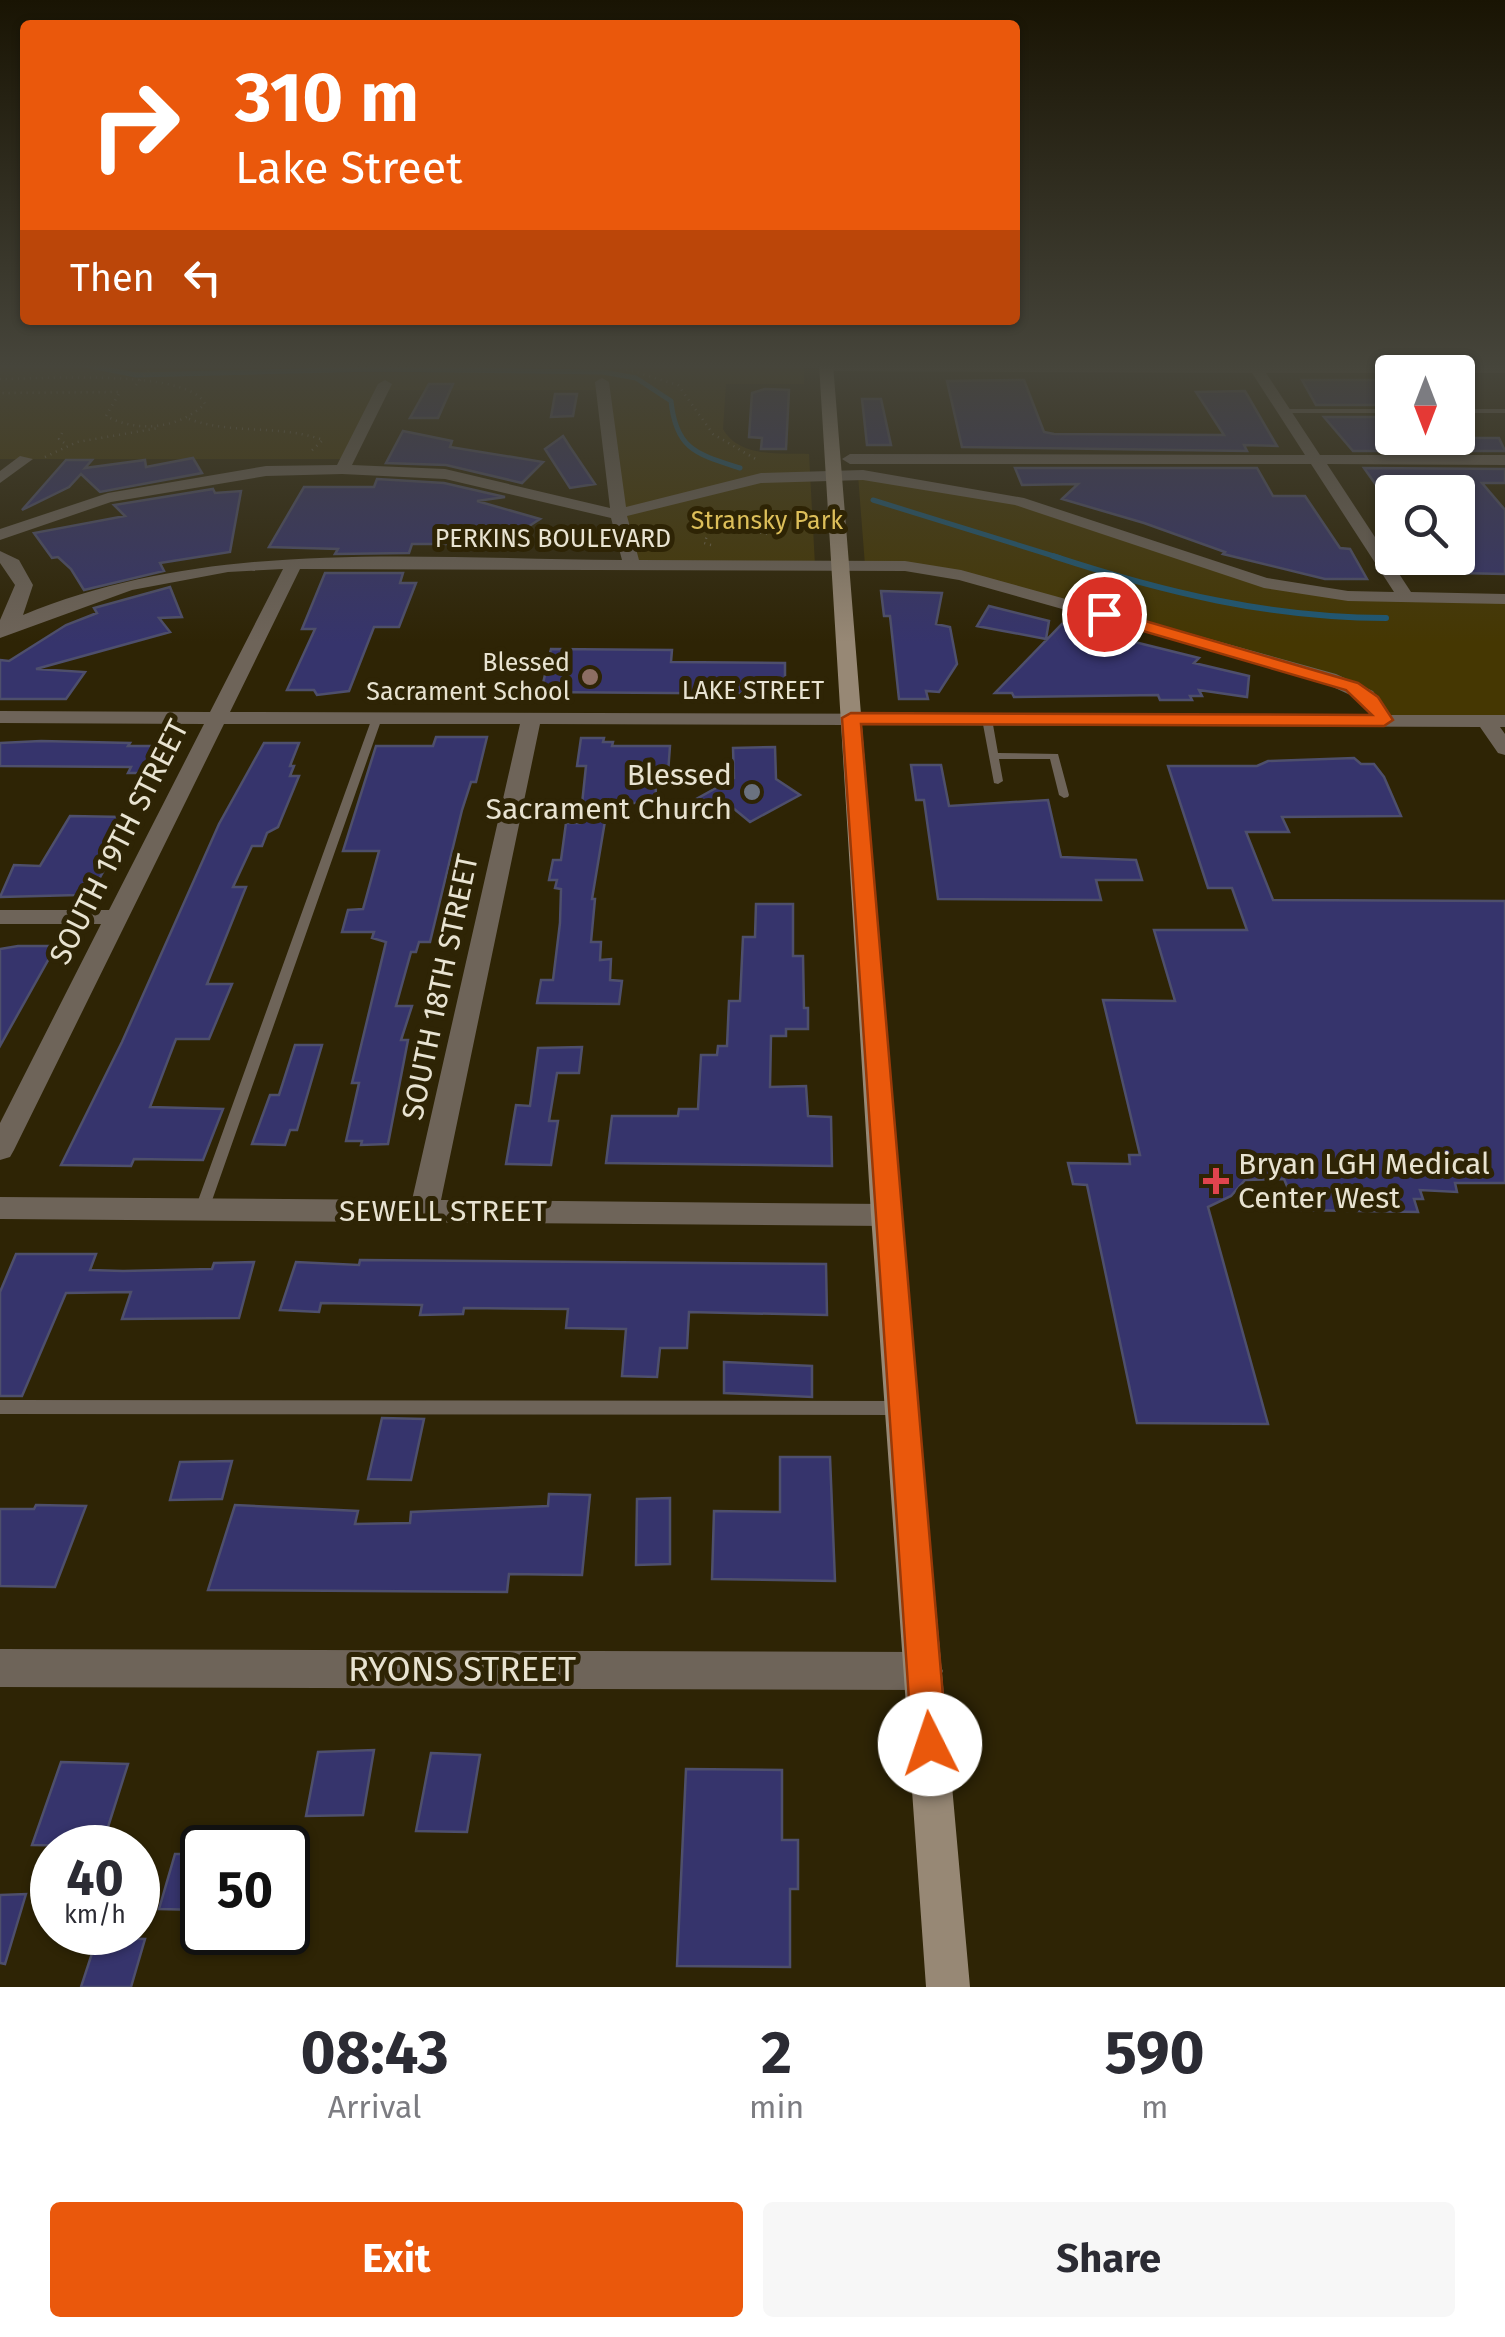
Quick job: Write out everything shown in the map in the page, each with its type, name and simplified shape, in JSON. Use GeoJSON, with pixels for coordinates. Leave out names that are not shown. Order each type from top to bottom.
{"type":"FeatureCollection","features":[{"type":"Feature","properties":{"kind":"main road"},"geometry":{"type":"LineString","coordinates":[[832,457],[886,1215],[948,1987]]}},
{"type":"Feature","properties":{"kind":"street"},"geometry":{"type":"LineString","coordinates":[[342,468],[348,457]]}},
{"type":"Feature","properties":{"kind":"street"},"geometry":{"type":"LineString","coordinates":[[610,457],[617,514],[632,564]]}},
{"type":"Feature","properties":{"kind":"street"},"geometry":{"type":"LineString","coordinates":[[1314,457],[1406,597]]}},
{"type":"Feature","properties":{"kind":"street"},"geometry":{"type":"LineString","coordinates":[[0,478],[34,459]]}},
{"type":"Feature","properties":{"kind":"street"},"geometry":{"type":"LineString","coordinates":[[927,482],[917,478],[913,469],[931,459]]}},
{"type":"Feature","properties":{"kind":"street"},"geometry":{"type":"LineString","coordinates":[[0,535],[108,498],[187,481],[266,471],[342,468],[469,478],[574,508],[617,514],[761,478],[931,459],[1505,460]]}},
{"type":"Feature","properties":{"kind":"street"},"geometry":{"type":"LineString","coordinates":[[833,467],[927,482],[1057,512],[1264,583],[1348,596],[1505,599]]}},
{"type":"Feature","properties":{"kind":"street"},"geometry":{"type":"LineString","coordinates":[[0,556],[12,564],[24,584],[16,612],[0,630]]}},
{"type":"Feature","properties":{"kind":"street","name":"SOUTH 19TH STREET"},"geometry":{"type":"LineString","coordinates":[[0,1150],[295,564]]}},
{"type":"Feature","properties":{"kind":"street","name":"PERKINS BOULEVARD"},"geometry":{"type":"LineString","coordinates":[[0,630],[84,596],[156,577],[224,567],[841,565],[961,574],[1317,674],[1366,696],[1384,720]]}},
{"type":"Feature","properties":{"kind":"street","name":"LAKE STREET"},"geometry":{"type":"LineString","coordinates":[[0,717],[1496,720]]}},
{"type":"Feature","properties":{"kind":"street","name":"SOUTH 18TH STREET"},"geometry":{"type":"LineString","coordinates":[[424,1211],[531,718]]}},
{"type":"Feature","properties":{"kind":"street"},"geometry":{"type":"LineString","coordinates":[[1496,720],[1505,749]]}},
{"type":"Feature","properties":{"kind":"street"},"geometry":{"type":"LineString","coordinates":[[0,917],[118,917]]}},
{"type":"Feature","properties":{"kind":"street","name":"SEWELL STREET"},"geometry":{"type":"LineString","coordinates":[[0,1208],[886,1215]]}},
{"type":"Feature","properties":{"kind":"street","name":"RYONS STREET"},"geometry":{"type":"LineString","coordinates":[[0,1668],[924,1671]]}},
{"type":"Feature","properties":{"kind":"lane"},"geometry":{"type":"LineString","coordinates":[[202,1209],[377,718]]}},
{"type":"Feature","properties":{"kind":"lane"},"geometry":{"type":"LineString","coordinates":[[987,719],[998,781]]}},
{"type":"Feature","properties":{"kind":"lane"},"geometry":{"type":"LineString","coordinates":[[994,756],[1054,756],[1064,795]]}},
{"type":"Feature","properties":{"kind":"lane"},"geometry":{"type":"LineString","coordinates":[[0,1407],[902,1408]]}},
{"type":"Feature","properties":{"kind":"path"},"geometry":{"type":"LineString","coordinates":[[34,459],[40,457]]}},
{"type":"Feature","properties":{"kind":"path"},"geometry":{"type":"LineString","coordinates":[[306,462],[310,457]]}},
{"type":"Feature","properties":{"kind":"path"},"geometry":{"type":"LineString","coordinates":[[748,457],[767,469]]}},
{"type":"Feature","properties":{"kind":"path"},"geometry":{"type":"LineString","coordinates":[[685,508],[712,525],[733,522],[760,535],[775,535]]}},
{"type":"Feature","properties":{"kind":"path"},"geometry":{"type":"LineString","coordinates":[[712,525],[704,542],[714,546]]}},
{"type":"Feature","properties":{"kind":"green space","name":"Stransky Park"},"geometry":{"type":"Polygon","coordinates":[[[0,457],[348,457],[347,459],[0,457]]]}},
{"type":"Feature","properties":{"kind":"green space","name":"Stransky Park"},"geometry":{"type":"Polygon","coordinates":[[[614,457],[809,457],[815,565],[632,564],[614,457]]]}},
{"type":"Feature","properties":{"kind":"green space"},"geometry":{"type":"Polygon","coordinates":[[[858,475],[980,492],[1306,591],[1505,599],[1505,721],[1384,720],[1352,686],[961,575],[865,565],[858,475]]]}},
{"type":"Feature","properties":{"kind":"building"},"geometry":{"type":"Polygon","coordinates":[[[389,457],[510,457],[543,462],[522,483],[446,465],[386,463],[389,457]]]}},
{"type":"Feature","properties":{"kind":"building"},"geometry":{"type":"Polygon","coordinates":[[[550,457],[577,457],[595,484],[570,488],[550,457]]]}},
{"type":"Feature","properties":{"kind":"building"},"geometry":{"type":"Polygon","coordinates":[[[193,458],[202,473],[100,492],[81,474],[69,487],[22,510],[66,460],[92,460],[85,468],[145,460],[146,467],[193,458]]]}},
{"type":"Feature","properties":{"kind":"building"},"geometry":{"type":"Polygon","coordinates":[[[1015,468],[1257,468],[1273,496],[1305,496],[1340,548],[1350,549],[1367,579],[1325,579],[1223,554],[1144,523],[1062,499],[1078,484],[1022,485],[1015,468]]]}},
{"type":"Feature","properties":{"kind":"building"},"geometry":{"type":"Polygon","coordinates":[[[1364,468],[1505,469],[1505,483],[1482,483],[1505,510],[1505,574],[1475,573],[1475,475],[1375,475],[1375,484],[1364,468]]]}},
{"type":"Feature","properties":{"kind":"building"},"geometry":{"type":"Polygon","coordinates":[[[377,479],[444,483],[505,497],[477,501],[540,519],[520,532],[515,544],[412,544],[409,553],[335,554],[338,549],[269,547],[304,487],[374,487],[377,479]]]}},
{"type":"Feature","properties":{"kind":"building"},"geometry":{"type":"Polygon","coordinates":[[[213,489],[215,493],[241,491],[230,552],[160,563],[164,571],[84,590],[71,569],[58,557],[52,558],[34,533],[125,516],[114,505],[213,489]]]}},
{"type":"Feature","properties":{"kind":"building"},"geometry":{"type":"Polygon","coordinates":[[[325,573],[403,573],[400,583],[416,583],[399,627],[374,627],[349,691],[317,695],[314,690],[287,690],[315,629],[302,629],[325,573]]]}},
{"type":"Feature","properties":{"kind":"building"},"geometry":{"type":"Polygon","coordinates":[[[170,587],[182,617],[159,618],[170,632],[36,669],[85,672],[66,699],[0,699],[0,660],[9,661],[66,625],[97,613],[94,608],[170,587]]]}},
{"type":"Feature","properties":{"kind":"building"},"geometry":{"type":"Polygon","coordinates":[[[881,591],[942,593],[936,624],[950,627],[957,664],[939,692],[926,691],[928,699],[899,699],[890,616],[884,616],[881,591]]]}},
{"type":"Feature","properties":{"kind":"building"},"geometry":{"type":"Polygon","coordinates":[[[989,606],[1049,621],[1046,639],[977,626],[989,606]]]}},
{"type":"Feature","properties":{"kind":"building"},"geometry":{"type":"Polygon","coordinates":[[[1062,624],[1199,658],[1194,663],[1249,676],[1247,697],[1199,690],[1202,696],[1190,696],[1192,700],[1160,700],[1158,695],[1014,697],[1012,693],[995,693],[1062,624]]]}},
{"type":"Feature","properties":{"kind":"building"},"geometry":{"type":"Polygon","coordinates":[[[551,649],[672,650],[671,662],[785,663],[785,694],[541,692],[551,649]]]}},
{"type":"Feature","properties":{"kind":"building"},"geometry":{"type":"Polygon","coordinates":[[[436,737],[487,737],[476,782],[471,782],[462,810],[430,942],[419,942],[416,952],[411,952],[396,1006],[412,1006],[401,1040],[408,1040],[388,1144],[361,1145],[362,1141],[346,1141],[359,1083],[352,1083],[386,942],[372,938],[374,932],[342,932],[348,910],[363,909],[379,851],[343,851],[376,746],[433,746],[436,737]]]}},
{"type":"Feature","properties":{"kind":"building"},"geometry":{"type":"Polygon","coordinates":[[[581,738],[604,738],[603,742],[613,742],[612,746],[670,746],[667,787],[656,787],[655,803],[608,803],[592,899],[591,942],[601,942],[600,960],[611,959],[610,980],[622,981],[619,1004],[537,1003],[541,980],[553,980],[560,923],[561,889],[555,888],[557,880],[549,880],[553,860],[561,860],[566,823],[580,823],[586,766],[577,766],[581,738]]]}},
{"type":"Feature","properties":{"kind":"building"},"geometry":{"type":"Polygon","coordinates":[[[0,743],[173,746],[160,773],[128,773],[131,767],[0,766],[0,743]]]}},
{"type":"Feature","properties":{"kind":"building"},"geometry":{"type":"Polygon","coordinates":[[[264,743],[299,743],[290,776],[299,776],[278,827],[267,833],[262,846],[252,846],[233,887],[246,887],[207,984],[232,984],[209,1039],[176,1039],[150,1107],[223,1109],[203,1160],[134,1159],[131,1166],[61,1165],[122,1042],[219,824],[264,743]]]}},
{"type":"Feature","properties":{"kind":"building"},"geometry":{"type":"Polygon","coordinates":[[[775,747],[776,779],[800,795],[750,822],[727,803],[691,802],[734,778],[733,748],[775,747]]]}},
{"type":"Feature","properties":{"kind":"building"},"geometry":{"type":"Polygon","coordinates":[[[1354,758],[1361,764],[1374,764],[1401,816],[1282,817],[1289,832],[1246,832],[1273,900],[1505,901],[1505,1183],[1455,1183],[1457,1192],[1420,1190],[1423,1199],[1414,1199],[1418,1212],[1297,1210],[1284,1179],[1245,1180],[1231,1196],[1208,1207],[1268,1424],[1137,1423],[1087,1185],[1073,1184],[1068,1163],[1130,1164],[1129,1155],[1140,1155],[1103,1000],[1175,1001],[1154,930],[1247,930],[1232,888],[1208,888],[1168,766],[1257,766],[1268,761],[1354,758]]]}},
{"type":"Feature","properties":{"kind":"building"},"geometry":{"type":"Polygon","coordinates":[[[911,765],[941,765],[949,806],[1048,800],[1061,857],[1136,860],[1142,880],[1096,880],[1101,900],[938,899],[924,800],[916,800],[911,765]]]}},
{"type":"Feature","properties":{"kind":"building"},"geometry":{"type":"Polygon","coordinates":[[[70,816],[123,817],[97,863],[108,863],[93,890],[81,890],[78,895],[0,897],[14,865],[40,866],[70,816]]]}},
{"type":"Feature","properties":{"kind":"building"},"geometry":{"type":"Polygon","coordinates":[[[756,904],[793,904],[793,956],[803,956],[804,1008],[808,1008],[808,1029],[786,1029],[786,1036],[771,1036],[770,1087],[806,1086],[808,1116],[831,1117],[832,1166],[606,1163],[612,1116],[678,1116],[679,1109],[698,1109],[701,1055],[717,1055],[718,1046],[727,1046],[729,1001],[740,1001],[743,937],[755,937],[756,904]]]}},
{"type":"Feature","properties":{"kind":"building"},"geometry":{"type":"Polygon","coordinates":[[[56,946],[0,1046],[0,949],[56,946]]]}},
{"type":"Feature","properties":{"kind":"building"},"geometry":{"type":"Polygon","coordinates":[[[295,1045],[322,1045],[297,1130],[290,1130],[285,1145],[252,1144],[270,1095],[279,1095],[295,1045]]]}},
{"type":"Feature","properties":{"kind":"building"},"geometry":{"type":"Polygon","coordinates":[[[582,1047],[579,1073],[557,1073],[549,1121],[558,1121],[551,1165],[506,1164],[516,1105],[530,1106],[538,1048],[582,1047]]]}},
{"type":"Feature","properties":{"kind":"building"},"geometry":{"type":"Polygon","coordinates":[[[16,1254],[96,1254],[90,1270],[212,1269],[214,1263],[254,1262],[239,1318],[122,1319],[131,1292],[66,1293],[22,1396],[0,1396],[0,1292],[16,1254]]]}},
{"type":"Feature","properties":{"kind":"building"},"geometry":{"type":"Polygon","coordinates":[[[360,1260],[826,1264],[827,1315],[689,1312],[687,1348],[660,1348],[657,1377],[622,1376],[626,1329],[566,1328],[568,1309],[464,1308],[463,1314],[420,1315],[422,1305],[321,1303],[319,1312],[280,1310],[296,1262],[359,1265],[360,1260]]]}},
{"type":"Feature","properties":{"kind":"building"},"geometry":{"type":"Polygon","coordinates":[[[724,1362],[812,1366],[812,1397],[724,1393],[724,1362]]]}},
{"type":"Feature","properties":{"kind":"building"},"geometry":{"type":"Polygon","coordinates":[[[382,1418],[424,1419],[411,1480],[368,1479],[382,1418]]]}},
{"type":"Feature","properties":{"kind":"building"},"geometry":{"type":"Polygon","coordinates":[[[780,1457],[830,1457],[835,1581],[712,1579],[714,1511],[780,1512],[780,1457]]]}},
{"type":"Feature","properties":{"kind":"building"},"geometry":{"type":"Polygon","coordinates":[[[232,1461],[222,1499],[170,1500],[180,1462],[232,1461]]]}},
{"type":"Feature","properties":{"kind":"building"},"geometry":{"type":"Polygon","coordinates":[[[549,1494],[590,1495],[582,1575],[509,1574],[507,1592],[208,1590],[235,1505],[358,1511],[355,1524],[410,1523],[411,1512],[548,1506],[549,1494]]]}},
{"type":"Feature","properties":{"kind":"building"},"geometry":{"type":"Polygon","coordinates":[[[670,1498],[670,1564],[636,1565],[637,1499],[670,1498]]]}},
{"type":"Feature","properties":{"kind":"building"},"geometry":{"type":"Polygon","coordinates":[[[36,1505],[86,1506],[55,1587],[0,1586],[0,1509],[34,1509],[36,1505]]]}},
{"type":"Feature","properties":{"kind":"building"},"geometry":{"type":"Polygon","coordinates":[[[374,1750],[363,1815],[306,1816],[318,1752],[374,1750]]]}},
{"type":"Feature","properties":{"kind":"building"},"geometry":{"type":"Polygon","coordinates":[[[431,1753],[480,1755],[467,1832],[416,1831],[431,1753]]]}},
{"type":"Feature","properties":{"kind":"building"},"geometry":{"type":"Polygon","coordinates":[[[61,1762],[128,1764],[109,1825],[39,1825],[61,1762]]]}},
{"type":"Feature","properties":{"kind":"building"},"geometry":{"type":"Polygon","coordinates":[[[686,1769],[782,1770],[782,1840],[798,1840],[798,1889],[790,1889],[790,1967],[677,1966],[686,1769]]]}},
{"type":"Feature","properties":{"kind":"building"},"geometry":{"type":"Polygon","coordinates":[[[175,1854],[180,1854],[180,1909],[160,1909],[175,1854]]]}},
{"type":"Feature","properties":{"kind":"building"},"geometry":{"type":"Polygon","coordinates":[[[26,1894],[5,1964],[0,1963],[0,1895],[26,1894]]]}},
{"type":"Feature","properties":{"kind":"building"},"geometry":{"type":"Polygon","coordinates":[[[91,1955],[140,1955],[131,1987],[81,1987],[91,1955]]]}},
{"type":"Feature","properties":{"kind":"waterway"},"geometry":{"type":"LineString","coordinates":[[707,457],[740,468]]}},
{"type":"Feature","properties":{"kind":"waterway"},"geometry":{"type":"LineString","coordinates":[[873,500],[1060,558]]}},
{"type":"Feature","properties":{"kind":"waterway"},"geometry":{"type":"LineString","coordinates":[[1053,556],[1135,581],[1259,608],[1386,618]]}},
{"type":"Feature","properties":{"kind":"place","name":"Blessed Sacrament School"},"geometry":{"type":"Point","coordinates":[590,677]}},
{"type":"Feature","properties":{"kind":"place","name":"Blessed Sacrament Church"},"geometry":{"type":"Point","coordinates":[752,792]}},
{"type":"Feature","properties":{"kind":"place","name":"Bryan LGH Medical Center West"},"geometry":{"type":"Point","coordinates":[1216,1181]}},
{"type":"Feature","properties":{"kind":"route"},"geometry":{"type":"LineString","coordinates":[[930,1744],[886,1215],[851,718],[1384,720],[1372,701],[1352,686],[1104,614]]}}]}
